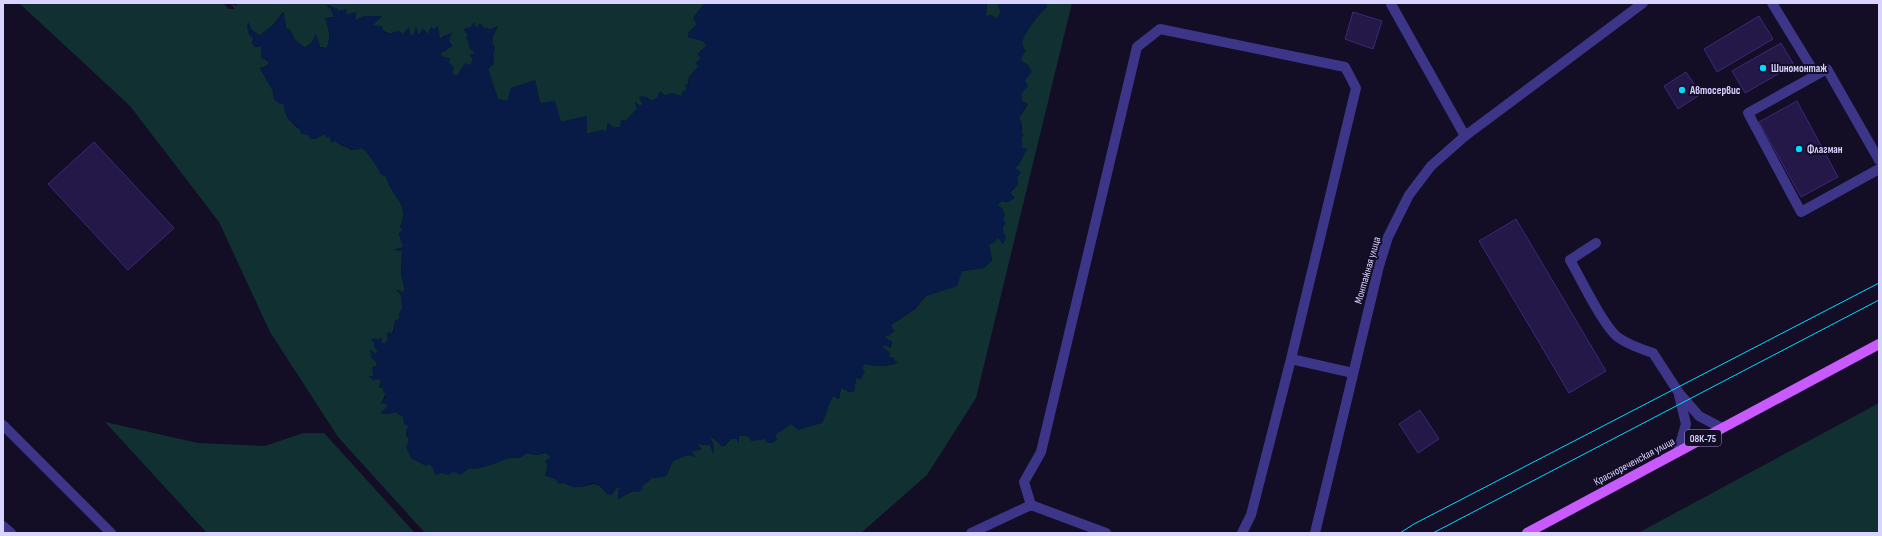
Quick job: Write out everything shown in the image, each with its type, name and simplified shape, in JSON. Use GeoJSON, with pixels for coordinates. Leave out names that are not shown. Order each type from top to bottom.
{"type":"FeatureCollection","features":[{"type":"Feature","properties":{"kind":"main road","name":"Краснореченская улица"},"geometry":{"type":"LineString","coordinates":[[1527,533],[1879,344]]}},
{"type":"Feature","properties":{"kind":"street","name":"Монтажная улица"},"geometry":{"type":"LineString","coordinates":[[1315,533],[1379,266],[1388,237],[1410,195],[1431,166],[1464,136],[1643,3]]}},
{"type":"Feature","properties":{"kind":"street"},"geometry":{"type":"LineString","coordinates":[[1772,3],[1816,75]]}},
{"type":"Feature","properties":{"kind":"street"},"geometry":{"type":"LineString","coordinates":[[1391,4],[1464,136]]}},
{"type":"Feature","properties":{"kind":"street"},"geometry":{"type":"LineString","coordinates":[[1031,505],[1024,482],[1041,452],[1137,47],[1160,28],[1345,68],[1356,88],[1291,359],[1251,515],[1242,533]]}},
{"type":"Feature","properties":{"kind":"street"},"geometry":{"type":"LineString","coordinates":[[1879,160],[1827,69],[1748,113],[1801,212],[1879,169]]}},
{"type":"Feature","properties":{"kind":"street"},"geometry":{"type":"LineString","coordinates":[[1596,244],[1570,260],[1606,323],[1618,337],[1635,347],[1653,353],[1679,393],[1699,416],[1722,428]]}},
{"type":"Feature","properties":{"kind":"street"},"geometry":{"type":"LineString","coordinates":[[1291,359],[1353,373]]}},
{"type":"Feature","properties":{"kind":"street"},"geometry":{"type":"LineString","coordinates":[[1678,451],[1686,424],[1679,393]]}},
{"type":"Feature","properties":{"kind":"street"},"geometry":{"type":"LineString","coordinates":[[3,425],[111,533]]}},
{"type":"Feature","properties":{"kind":"street"},"geometry":{"type":"LineString","coordinates":[[971,533],[1031,505],[1106,533]]}},
{"type":"Feature","properties":{"kind":"street"},"geometry":{"type":"LineString","coordinates":[[3,526],[11,533]]}},
{"type":"Feature","properties":{"kind":"green space"},"geometry":{"type":"Polygon","coordinates":[[[19,3],[223,3],[229,9],[235,9],[230,3],[237,6],[236,3],[705,3],[693,18],[697,24],[689,32],[688,37],[703,41],[707,46],[698,54],[701,58],[698,67],[689,77],[687,89],[681,97],[657,98],[652,101],[646,97],[639,97],[643,104],[640,106],[635,102],[637,109],[620,127],[614,128],[608,123],[606,134],[603,130],[587,134],[587,116],[561,122],[540,103],[535,81],[507,101],[498,99],[488,69],[494,63],[493,55],[495,48],[492,43],[493,36],[498,26],[489,30],[476,29],[474,23],[471,27],[464,30],[468,35],[469,47],[475,53],[472,65],[461,69],[458,76],[452,74],[449,63],[440,54],[452,46],[445,35],[440,39],[428,34],[423,29],[418,36],[416,27],[413,37],[409,28],[403,34],[398,31],[390,34],[372,25],[382,16],[355,20],[356,12],[347,15],[342,10],[338,11],[329,5],[326,5],[331,9],[334,17],[325,18],[329,33],[327,48],[320,47],[316,35],[312,42],[305,48],[295,40],[290,30],[286,28],[283,12],[273,25],[259,36],[247,26],[254,38],[252,43],[255,47],[262,46],[261,57],[269,62],[267,66],[260,68],[273,91],[274,99],[284,104],[290,121],[299,129],[315,139],[324,134],[330,136],[331,141],[336,141],[351,150],[364,149],[381,174],[387,177],[389,184],[402,206],[403,219],[400,227],[403,229],[399,234],[404,247],[394,250],[402,251],[401,275],[405,289],[403,292],[397,290],[400,293],[402,300],[402,311],[399,319],[395,321],[394,328],[388,340],[383,345],[380,340],[372,340],[378,352],[375,354],[370,349],[377,362],[373,376],[369,376],[381,380],[379,388],[384,388],[386,393],[381,404],[384,403],[388,406],[381,413],[388,414],[396,412],[403,417],[409,426],[406,434],[409,440],[411,458],[425,465],[429,464],[442,473],[454,471],[461,474],[469,468],[482,467],[507,459],[519,458],[527,453],[537,455],[545,453],[551,456],[545,476],[572,486],[583,487],[591,484],[598,485],[607,494],[617,487],[622,488],[618,490],[618,499],[642,486],[652,478],[666,476],[673,461],[687,455],[695,456],[690,451],[701,449],[697,444],[710,445],[713,453],[710,436],[724,446],[731,439],[737,439],[739,443],[739,436],[748,436],[759,440],[775,435],[791,423],[827,412],[828,405],[833,396],[839,399],[841,387],[849,392],[854,391],[856,378],[865,363],[881,366],[894,364],[897,362],[888,357],[882,346],[885,345],[890,348],[892,343],[884,337],[889,335],[891,325],[915,309],[926,296],[938,292],[962,271],[984,268],[992,260],[989,245],[998,237],[1003,244],[1003,220],[998,205],[1001,201],[1008,202],[1010,193],[1018,184],[1015,168],[1026,149],[1021,148],[1022,124],[1019,118],[1028,104],[1022,101],[1021,94],[1029,66],[1020,60],[1025,51],[1022,42],[1023,38],[1040,13],[1047,7],[1045,3],[1072,3],[976,398],[927,475],[861,533],[425,533],[338,437],[270,332],[219,222],[130,106],[19,3]]]}},
{"type":"Feature","properties":{"kind":"green space"},"geometry":{"type":"Polygon","coordinates":[[[987,3],[1001,3],[998,6],[1001,11],[997,19],[986,16],[987,3]]]}},
{"type":"Feature","properties":{"kind":"green space"},"geometry":{"type":"Polygon","coordinates":[[[1879,403],[1879,533],[1638,533],[1879,403]]]}},
{"type":"Feature","properties":{"kind":"green space"},"geometry":{"type":"Polygon","coordinates":[[[105,422],[198,443],[265,446],[303,433],[324,433],[415,533],[207,533],[105,422]]]}},
{"type":"Feature","properties":{"kind":"water"},"geometry":{"type":"Polygon","coordinates":[[[705,3],[987,3],[986,16],[992,15],[997,19],[1001,11],[998,8],[998,5],[1001,3],[1045,3],[1047,7],[1040,13],[1026,33],[1022,42],[1025,51],[1020,60],[1029,66],[1032,72],[1025,80],[1028,86],[1021,94],[1022,101],[1028,104],[1024,108],[1019,118],[1022,124],[1021,131],[1024,135],[1020,139],[1023,143],[1021,147],[1027,149],[1019,165],[1015,168],[1021,172],[1017,178],[1018,184],[1010,192],[1015,198],[1008,202],[1001,201],[998,205],[1003,209],[1005,215],[1003,220],[1006,223],[1002,228],[1006,238],[1003,244],[998,237],[995,242],[989,245],[992,260],[984,268],[962,271],[957,286],[926,296],[915,309],[891,325],[895,332],[891,333],[890,337],[889,335],[884,337],[893,342],[890,345],[890,348],[885,345],[882,346],[890,353],[889,357],[895,358],[893,360],[898,362],[891,365],[882,366],[865,364],[862,368],[865,372],[860,380],[856,378],[854,391],[849,392],[841,388],[839,399],[833,396],[822,423],[798,430],[791,424],[775,435],[777,440],[773,443],[768,443],[764,439],[751,441],[748,436],[739,436],[739,444],[737,439],[731,439],[721,447],[717,440],[710,436],[714,446],[714,455],[710,445],[697,444],[701,450],[691,451],[696,457],[687,455],[673,461],[666,476],[652,478],[642,486],[643,489],[638,492],[630,491],[618,500],[618,490],[621,488],[617,487],[612,495],[607,494],[598,484],[591,483],[579,487],[573,487],[561,483],[558,484],[555,478],[545,476],[548,467],[545,461],[551,457],[545,453],[537,455],[527,453],[519,458],[507,459],[484,467],[469,468],[460,475],[454,471],[448,475],[442,473],[435,475],[433,468],[429,464],[426,466],[411,458],[406,447],[409,440],[406,430],[409,426],[404,424],[403,417],[396,412],[388,414],[381,413],[388,406],[384,403],[380,404],[386,397],[386,393],[383,392],[383,388],[379,388],[381,380],[376,379],[374,381],[368,376],[373,376],[372,367],[377,366],[377,363],[371,357],[370,349],[375,354],[378,352],[374,347],[374,342],[371,340],[374,338],[379,340],[379,337],[382,339],[381,343],[385,343],[389,331],[391,334],[394,331],[395,321],[399,319],[399,313],[402,309],[401,295],[396,290],[403,292],[405,289],[401,275],[402,251],[393,250],[403,247],[399,234],[403,229],[400,227],[403,219],[402,206],[392,191],[386,177],[381,174],[362,148],[353,150],[339,144],[336,141],[331,143],[330,136],[327,138],[324,134],[315,139],[311,139],[308,135],[301,134],[299,127],[292,123],[286,115],[284,104],[278,103],[274,99],[273,91],[260,68],[267,66],[269,62],[261,57],[262,46],[255,47],[252,43],[253,38],[249,35],[247,26],[249,22],[252,32],[257,33],[259,36],[273,25],[284,12],[286,28],[290,30],[295,40],[305,48],[312,42],[316,34],[320,47],[327,48],[329,33],[325,18],[334,17],[331,9],[326,5],[329,5],[335,9],[337,8],[338,11],[346,9],[347,15],[356,12],[355,20],[364,16],[382,16],[373,25],[382,26],[384,32],[390,34],[398,31],[403,34],[409,27],[410,33],[413,37],[416,26],[419,36],[423,28],[428,34],[431,27],[434,29],[438,26],[440,39],[452,32],[449,41],[452,46],[440,54],[444,57],[450,58],[449,63],[454,67],[452,74],[457,76],[465,63],[471,65],[473,59],[469,55],[475,53],[469,47],[469,42],[466,38],[468,35],[463,29],[471,27],[474,22],[476,28],[480,23],[485,29],[487,27],[490,30],[498,26],[493,36],[492,43],[495,48],[493,55],[494,63],[488,69],[498,99],[507,101],[511,88],[535,80],[540,103],[555,101],[561,122],[587,116],[587,134],[603,130],[605,133],[608,123],[614,128],[620,127],[621,120],[626,121],[637,109],[635,102],[640,106],[643,104],[639,97],[643,96],[652,101],[657,98],[660,91],[665,95],[672,93],[681,96],[682,92],[687,89],[685,86],[689,83],[689,77],[698,67],[695,63],[701,58],[697,54],[706,46],[703,41],[688,37],[689,32],[697,25],[693,18],[705,3]]]}},
{"type":"Feature","properties":{"kind":"building"},"geometry":{"type":"Polygon","coordinates":[[[1353,12],[1382,21],[1373,49],[1345,39],[1353,12]]]}},
{"type":"Feature","properties":{"kind":"building"},"geometry":{"type":"Polygon","coordinates":[[[1759,16],[1773,39],[1717,72],[1704,49],[1759,16]]]}},
{"type":"Feature","properties":{"kind":"building","name":"Шиномонтаж"},"geometry":{"type":"Polygon","coordinates":[[[1781,43],[1794,65],[1745,93],[1732,71],[1781,43]]]}},
{"type":"Feature","properties":{"kind":"building","name":"Автосервис"},"geometry":{"type":"Polygon","coordinates":[[[1686,72],[1701,94],[1678,109],[1664,86],[1686,72]]]}},
{"type":"Feature","properties":{"kind":"building","name":"Флагман"},"geometry":{"type":"Polygon","coordinates":[[[1797,101],[1838,177],[1801,197],[1759,122],[1797,101]]]}},
{"type":"Feature","properties":{"kind":"building"},"geometry":{"type":"Polygon","coordinates":[[[94,142],[174,228],[128,270],[48,184],[94,142]]]}},
{"type":"Feature","properties":{"kind":"building"},"geometry":{"type":"Polygon","coordinates":[[[1516,219],[1606,371],[1569,393],[1479,241],[1516,219]]]}},
{"type":"Feature","properties":{"kind":"building"},"geometry":{"type":"Polygon","coordinates":[[[1420,410],[1439,439],[1418,453],[1399,424],[1420,410]]]}},
{"type":"Feature","properties":{"kind":"tram line"},"geometry":{"type":"LineString","coordinates":[[1400,533],[1414,524],[1879,283]]}},
{"type":"Feature","properties":{"kind":"tram line"},"geometry":{"type":"LineString","coordinates":[[1433,533],[1879,300]]}},
{"type":"Feature","properties":{"kind":"place","name":"Шиномонтаж"},"geometry":{"type":"Point","coordinates":[1763,68]}},
{"type":"Feature","properties":{"kind":"place","name":"Автосервис"},"geometry":{"type":"Point","coordinates":[1682,90]}},
{"type":"Feature","properties":{"kind":"place","name":"Флагман"},"geometry":{"type":"Point","coordinates":[1799,149]}}]}
